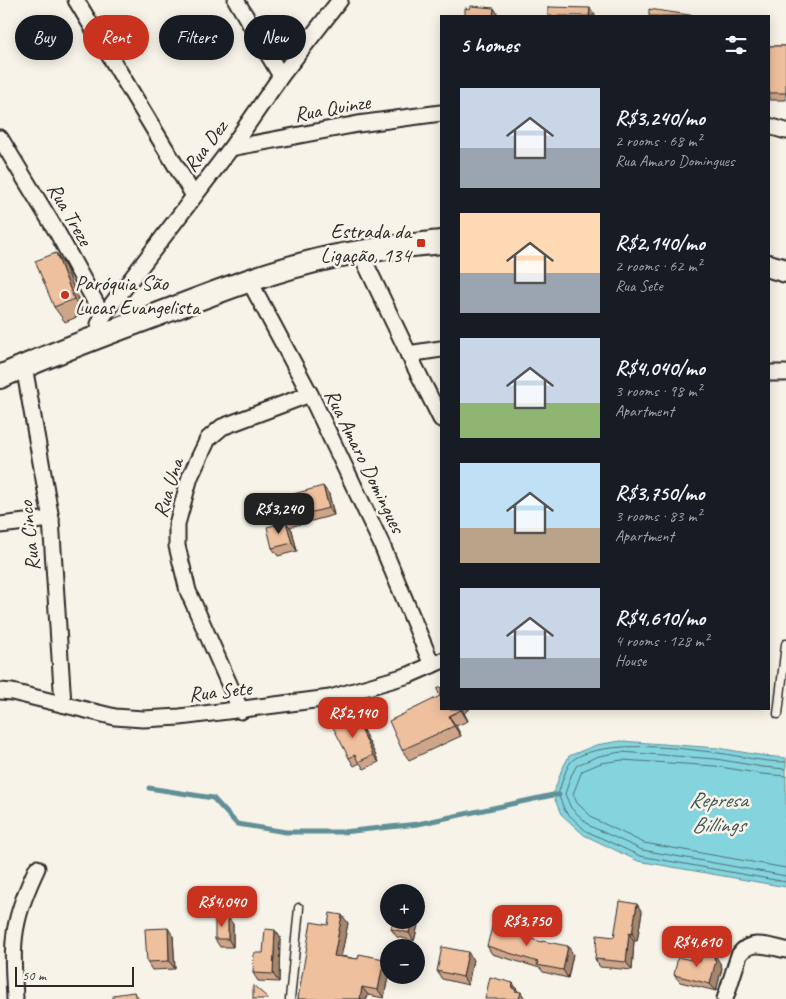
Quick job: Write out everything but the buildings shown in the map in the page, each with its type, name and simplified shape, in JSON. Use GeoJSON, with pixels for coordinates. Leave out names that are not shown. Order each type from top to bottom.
{"type":"FeatureCollection","features":[{"type":"Feature","properties":{"kind":"street"},"geometry":{"type":"LineString","coordinates":[[76,0],[194,196]]}},
{"type":"Feature","properties":{"kind":"street"},"geometry":{"type":"LineString","coordinates":[[236,0],[281,76]]}},
{"type":"Feature","properties":{"kind":"street","name":"Rua Dez"},"geometry":{"type":"LineString","coordinates":[[103,316],[231,148],[281,76],[340,0]]}},
{"type":"Feature","properties":{"kind":"street","name":"Rua Quinze"},"geometry":{"type":"LineString","coordinates":[[231,148],[358,124],[440,113]]}},
{"type":"Feature","properties":{"kind":"street"},"geometry":{"type":"LineString","coordinates":[[770,126],[786,131]]}},
{"type":"Feature","properties":{"kind":"street","name":"Rua Treze"},"geometry":{"type":"LineString","coordinates":[[0,138],[57,232],[103,316]]}},
{"type":"Feature","properties":{"kind":"street"},"geometry":{"type":"LineString","coordinates":[[0,376],[249,280],[298,265],[360,252],[440,242]]}},
{"type":"Feature","properties":{"kind":"street"},"geometry":{"type":"LineString","coordinates":[[360,252],[440,417]]}},
{"type":"Feature","properties":{"kind":"street"},"geometry":{"type":"LineString","coordinates":[[770,266],[786,271]]}},
{"type":"Feature","properties":{"kind":"street","name":"Rua Amaro Domingues"},"geometry":{"type":"LineString","coordinates":[[249,280],[310,394],[437,663]]}},
{"type":"Feature","properties":{"kind":"street"},"geometry":{"type":"LineString","coordinates":[[92,339],[103,316]]}},
{"type":"Feature","properties":{"kind":"street"},"geometry":{"type":"LineString","coordinates":[[408,354],[440,349]]}},
{"type":"Feature","properties":{"kind":"street","name":"Rua Cinco"},"geometry":{"type":"LineString","coordinates":[[24,366],[51,519],[63,704]]}},
{"type":"Feature","properties":{"kind":"street"},"geometry":{"type":"LineString","coordinates":[[770,373],[786,374]]}},
{"type":"Feature","properties":{"kind":"street","name":"Rua Una"},"geometry":{"type":"LineString","coordinates":[[241,711],[188,591],[176,546],[176,524],[190,477],[208,439],[215,431],[310,394]]}},
{"type":"Feature","properties":{"kind":"street"},"geometry":{"type":"LineString","coordinates":[[0,525],[51,519]]}},
{"type":"Feature","properties":{"kind":"street","name":"Rua Sete"},"geometry":{"type":"LineString","coordinates":[[0,691],[115,717],[143,719],[241,711],[330,698],[401,678],[437,663]]}},
{"type":"Feature","properties":{"kind":"street"},"geometry":{"type":"LineString","coordinates":[[15,999],[13,951],[16,923],[37,868]]}},
{"type":"Feature","properties":{"kind":"street"},"geometry":{"type":"LineString","coordinates":[[725,999],[739,955],[743,949],[752,944],[786,950]]}},
{"type":"Feature","properties":{"kind":"lane"},"geometry":{"type":"LineString","coordinates":[[778,714],[786,644]]}},
{"type":"Feature","properties":{"kind":"lane"},"geometry":{"type":"LineString","coordinates":[[290,999],[299,908]]}},
{"type":"Feature","properties":{"kind":"water","name":"Represa Billings"},"geometry":{"type":"Polygon","coordinates":[[[621,741],[718,748],[786,758],[786,887],[638,861],[584,835],[561,814],[553,795],[561,771],[569,756],[596,745],[621,741]]]}},
{"type":"Feature","properties":{"kind":"waterway"},"geometry":{"type":"LineString","coordinates":[[149,788],[213,798],[237,824],[286,832],[343,832],[418,824],[559,795]]}},
{"type":"Feature","properties":{"kind":"place","name":"Estrada da Ligação, 134"},"geometry":{"type":"Point","coordinates":[421,243]}},
{"type":"Feature","properties":{"kind":"place","name":"Paróquia São Lucas Evangelista"},"geometry":{"type":"Point","coordinates":[65,295]}}]}
